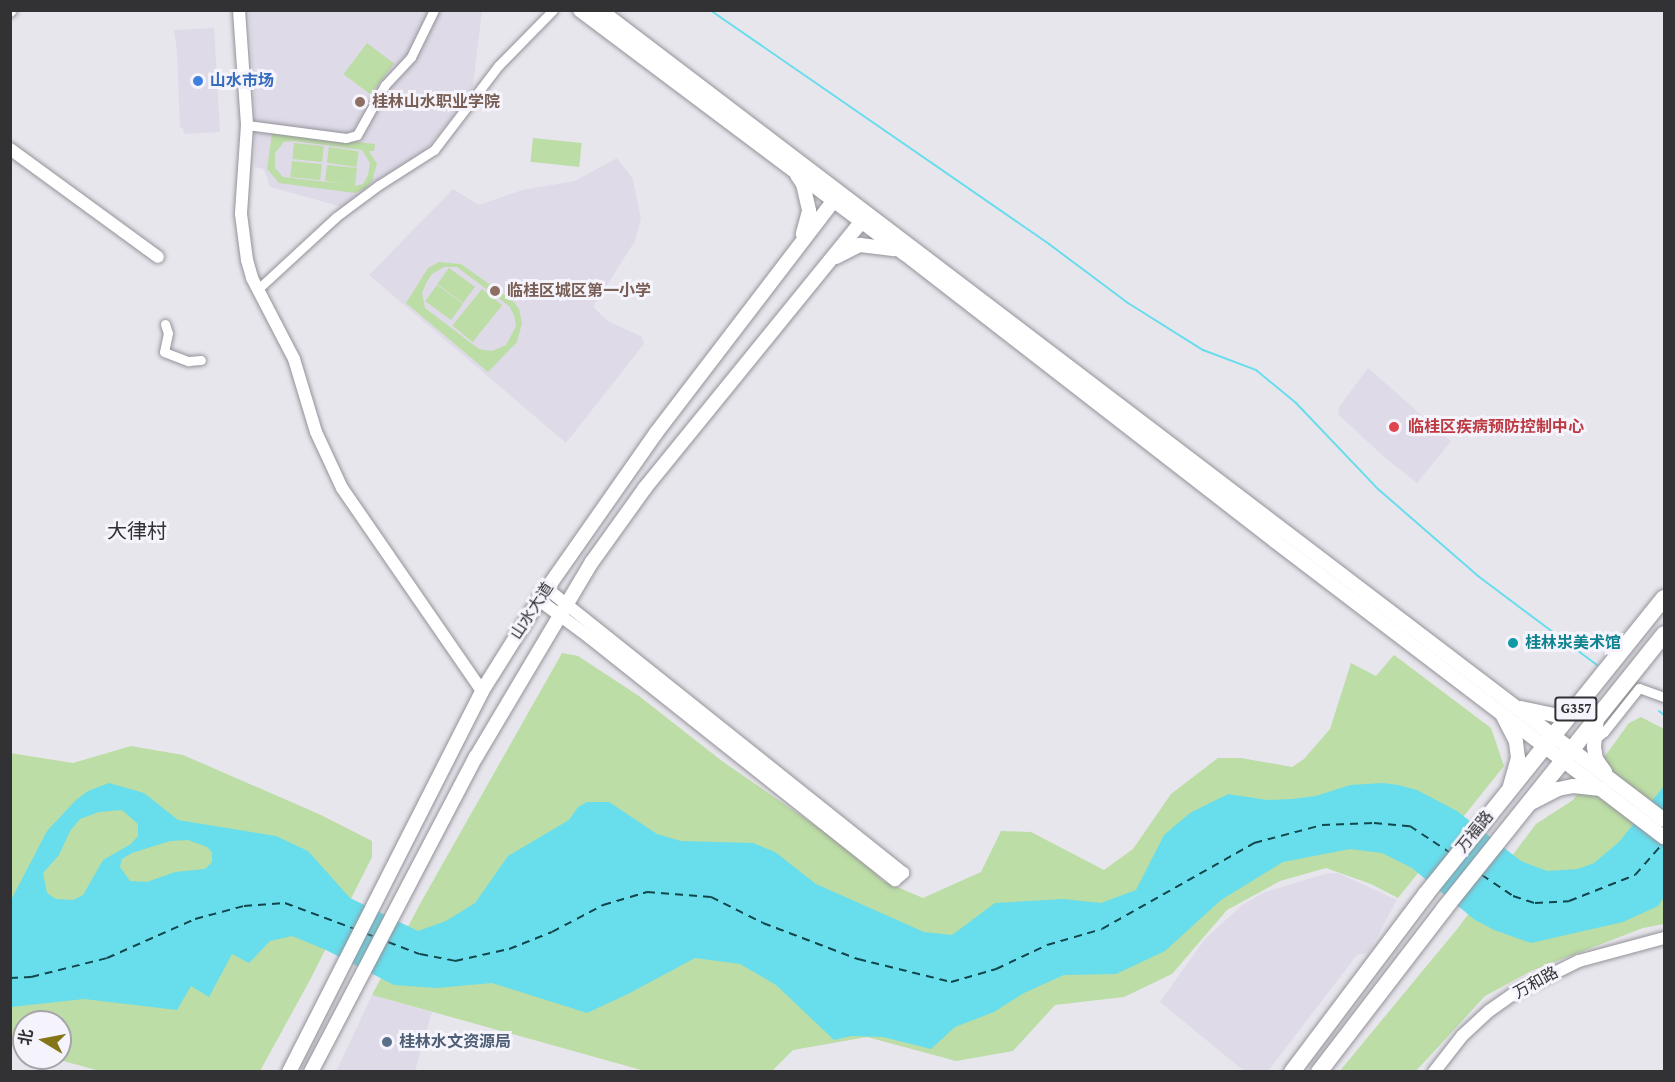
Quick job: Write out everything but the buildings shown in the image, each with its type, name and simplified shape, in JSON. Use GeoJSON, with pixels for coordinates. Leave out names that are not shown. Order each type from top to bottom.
{"type":"FeatureCollection","features":[{"type":"Feature","properties":{"kind":"highway","name":"万福路"},"geometry":{"type":"LineString","coordinates":[[1292,1071],[1426,894],[1665,598]]}},
{"type":"Feature","properties":{"kind":"highway","name":"万福路"},"geometry":{"type":"LineString","coordinates":[[1319,1071],[1444,909],[1665,634]]}},
{"type":"Feature","properties":{"kind":"main road"},"geometry":{"type":"LineString","coordinates":[[580,10],[796,173],[837,196]]}},
{"type":"Feature","properties":{"kind":"main road"},"geometry":{"type":"LineString","coordinates":[[600,10],[864,217],[1549,742],[1637,806],[1665,820]]}},
{"type":"Feature","properties":{"kind":"main road"},"geometry":{"type":"LineString","coordinates":[[796,173],[803,184],[808,211],[801,240]]}},
{"type":"Feature","properties":{"kind":"main road","name":"山水大道"},"geometry":{"type":"LineString","coordinates":[[289,1071],[482,691],[543,594],[656,433],[801,240],[837,196]]}},
{"type":"Feature","properties":{"kind":"main road"},"geometry":{"type":"LineString","coordinates":[[864,217],[899,249],[1505,708],[1555,715],[1579,705]]}},
{"type":"Feature","properties":{"kind":"main road","name":"山水大道"},"geometry":{"type":"LineString","coordinates":[[311,1071],[476,757],[592,562],[645,488],[864,217]]}},
{"type":"Feature","properties":{"kind":"main road"},"geometry":{"type":"LineString","coordinates":[[829,262],[860,245],[899,249]]}},
{"type":"Feature","properties":{"kind":"main road"},"geometry":{"type":"LineString","coordinates":[[1505,708],[1516,742],[1518,758],[1508,792]]}},
{"type":"Feature","properties":{"kind":"main road"},"geometry":{"type":"LineString","coordinates":[[1597,718],[1594,740],[1596,759],[1606,784]]}},
{"type":"Feature","properties":{"kind":"main road"},"geometry":{"type":"LineString","coordinates":[[1527,806],[1558,789],[1606,784]]}},
{"type":"Feature","properties":{"kind":"main road"},"geometry":{"type":"LineString","coordinates":[[1637,806],[1665,837]]}},
{"type":"Feature","properties":{"kind":"street"},"geometry":{"type":"LineString","coordinates":[[239,10],[246,125],[241,214],[247,260],[258,289],[294,359],[316,432],[342,488],[482,691]]}},
{"type":"Feature","properties":{"kind":"street"},"geometry":{"type":"LineString","coordinates":[[246,125],[346,138],[357,135],[385,85],[411,57],[434,10]]}},
{"type":"Feature","properties":{"kind":"street"},"geometry":{"type":"LineString","coordinates":[[258,289],[336,217],[379,185],[434,150],[462,117],[498,66],[553,10]]}},
{"type":"Feature","properties":{"kind":"street"},"geometry":{"type":"LineString","coordinates":[[10,149],[158,257]]}},
{"type":"Feature","properties":{"kind":"street"},"geometry":{"type":"LineString","coordinates":[[165,324],[168,333],[164,351],[188,361],[201,360]]}},
{"type":"Feature","properties":{"kind":"street"},"geometry":{"type":"LineString","coordinates":[[543,594],[895,880],[903,873],[563,610]]}},
{"type":"Feature","properties":{"kind":"street"},"geometry":{"type":"LineString","coordinates":[[1594,740],[1604,732],[1639,688],[1665,697]]}},
{"type":"Feature","properties":{"kind":"street","name":"万和路"},"geometry":{"type":"LineString","coordinates":[[1434,1071],[1462,1036],[1489,1011],[1518,991],[1579,961],[1665,938]]}},
{"type":"Feature","properties":{"kind":"shaded area","name":"桂林山水职业学院"},"geometry":{"type":"Polygon","coordinates":[[[249,11],[482,11],[472,93],[422,155],[342,207],[270,187],[264,169],[255,167],[255,110],[249,11]]]}},
{"type":"Feature","properties":{"kind":"shaded area","name":"山水市场"},"geometry":{"type":"Polygon","coordinates":[[[214,28],[220,132],[184,134],[183,128],[180,128],[174,30],[214,28]]]}},
{"type":"Feature","properties":{"kind":"shaded area","name":"临桂区城区第一小学"},"geometry":{"type":"Polygon","coordinates":[[[617,158],[633,179],[641,219],[635,241],[593,307],[608,321],[642,337],[644,344],[566,443],[369,275],[453,189],[479,205],[522,190],[575,181],[617,158]]]}},
{"type":"Feature","properties":{"kind":"shaded area","name":"临桂区疾病预防控制中心"},"geometry":{"type":"Polygon","coordinates":[[[1368,368],[1451,441],[1417,483],[1383,456],[1338,414],[1339,407],[1368,368]]]}},
{"type":"Feature","properties":{"kind":"shaded area"},"geometry":{"type":"Polygon","coordinates":[[[1338,873],[1397,900],[1368,953],[1357,955],[1268,1071],[1244,1071],[1160,1002],[1205,939],[1242,905],[1265,892],[1325,874],[1338,873]]]}},
{"type":"Feature","properties":{"kind":"shaded area","name":"桂林水文资源局"},"geometry":{"type":"Polygon","coordinates":[[[372,995],[432,1012],[415,1071],[336,1072],[372,995]]]}},
{"type":"Feature","properties":{"kind":"green space"},"geometry":{"type":"Polygon","coordinates":[[[367,43],[394,63],[371,95],[344,74],[367,43]]]}},
{"type":"Feature","properties":{"kind":"green space"},"geometry":{"type":"Polygon","coordinates":[[[272,133],[375,144],[374,151],[369,151],[377,164],[372,181],[365,189],[355,193],[279,183],[267,169],[272,133]],[[294,141],[284,142],[275,153],[275,168],[283,177],[344,184],[325,181],[327,165],[357,168],[355,186],[363,184],[368,175],[370,163],[362,150],[294,141]]]}},
{"type":"Feature","properties":{"kind":"green space"},"geometry":{"type":"Polygon","coordinates":[[[533,138],[582,143],[579,167],[530,162],[533,138]]]}},
{"type":"Feature","properties":{"kind":"green space"},"geometry":{"type":"Polygon","coordinates":[[[294,143],[324,146],[322,162],[292,159],[294,143]]]}},
{"type":"Feature","properties":{"kind":"green space"},"geometry":{"type":"Polygon","coordinates":[[[329,147],[359,151],[356,167],[327,163],[329,147]]]}},
{"type":"Feature","properties":{"kind":"green space"},"geometry":{"type":"Polygon","coordinates":[[[292,161],[322,164],[320,180],[290,177],[292,161]]]}},
{"type":"Feature","properties":{"kind":"green space"},"geometry":{"type":"Polygon","coordinates":[[[439,262],[461,264],[513,301],[519,309],[522,323],[517,342],[488,372],[406,303],[428,268],[439,262]],[[444,267],[432,274],[422,293],[425,308],[479,349],[492,351],[506,345],[516,326],[509,306],[457,267],[444,267]]]}},
{"type":"Feature","properties":{"kind":"green space"},"geometry":{"type":"Polygon","coordinates":[[[449,268],[475,287],[463,303],[437,284],[449,268]]]}},
{"type":"Feature","properties":{"kind":"green space"},"geometry":{"type":"Polygon","coordinates":[[[437,285],[463,304],[451,320],[425,301],[437,285]]]}},
{"type":"Feature","properties":{"kind":"green space"},"geometry":{"type":"Polygon","coordinates":[[[482,289],[502,305],[473,342],[452,326],[482,289]]]}},
{"type":"Feature","properties":{"kind":"green space"},"geometry":{"type":"Polygon","coordinates":[[[562,653],[578,656],[639,696],[722,761],[852,851],[883,881],[923,898],[981,872],[1001,831],[1031,832],[1104,870],[1133,849],[1171,794],[1218,758],[1241,758],[1292,767],[1304,759],[1330,729],[1351,663],[1376,676],[1394,655],[1491,728],[1504,766],[1398,898],[1371,884],[1326,868],[1280,881],[1227,910],[1172,974],[1124,997],[1055,1005],[1013,1051],[956,1061],[867,1037],[793,1050],[772,1071],[645,1071],[372,995],[420,904],[562,653]]]}},
{"type":"Feature","properties":{"kind":"green space"},"geometry":{"type":"Polygon","coordinates":[[[1641,717],[1664,729],[1664,924],[1643,928],[1531,971],[1485,996],[1416,1071],[1339,1072],[1458,928],[1536,824],[1573,800],[1629,723],[1641,717]]]}},
{"type":"Feature","properties":{"kind":"green space"},"geometry":{"type":"Polygon","coordinates":[[[131,746],[183,755],[321,815],[372,841],[372,857],[310,980],[260,1071],[100,1071],[72,1063],[72,1010],[12,1010],[11,1046],[10,753],[73,763],[131,746]]]}},
{"type":"Feature","properties":{"kind":"water"},"geometry":{"type":"Polygon","coordinates":[[[109,783],[144,793],[178,820],[276,836],[308,851],[350,898],[418,931],[446,921],[475,903],[508,856],[569,820],[578,807],[587,802],[609,802],[657,834],[681,841],[753,843],[775,852],[816,884],[924,932],[952,935],[995,903],[1063,899],[1101,903],[1136,890],[1164,835],[1190,813],[1228,794],[1267,800],[1292,799],[1316,796],[1350,785],[1383,783],[1398,785],[1417,790],[1457,811],[1521,861],[1547,871],[1578,869],[1594,863],[1619,842],[1664,786],[1664,897],[1658,906],[1623,922],[1531,943],[1494,930],[1475,920],[1412,868],[1382,853],[1350,849],[1283,862],[1221,900],[1165,951],[1116,974],[1064,975],[1024,993],[994,1012],[955,1027],[931,1049],[883,1037],[851,1036],[834,1040],[776,985],[740,964],[695,958],[587,1013],[492,983],[436,988],[394,985],[324,949],[292,936],[270,941],[249,963],[232,954],[209,997],[191,986],[177,1010],[84,999],[11,1007],[10,902],[47,831],[76,800],[88,791],[109,783]],[[122,810],[99,812],[80,819],[70,831],[59,855],[43,873],[47,893],[56,899],[73,900],[83,895],[103,860],[131,844],[138,836],[138,824],[122,810]],[[188,840],[170,841],[132,853],[122,859],[120,867],[130,881],[147,882],[175,872],[205,869],[212,862],[212,852],[207,847],[188,840]]]}},
{"type":"Feature","properties":{"kind":"waterway"},"geometry":{"type":"LineString","coordinates":[[710,10],[1049,244],[1128,303],[1203,350],[1256,370],[1296,403],[1378,489],[1478,576],[1597,665]]}},
{"type":"Feature","properties":{"kind":"waterway"},"geometry":{"type":"LineString","coordinates":[[1659,711],[1664,715]]}},
{"type":"Feature","properties":{"kind":"ferry route"},"geometry":{"type":"LineString","coordinates":[[388,942],[420,954],[455,961],[509,949],[552,932],[603,905],[647,892],[711,897],[763,923],[858,959],[951,982],[996,969],[1047,945],[1102,929],[1254,843],[1322,825],[1374,823],[1410,826],[1449,852]]}},
{"type":"Feature","properties":{"kind":"ferry route"},"geometry":{"type":"LineString","coordinates":[[1482,875],[1513,896],[1535,903],[1569,901],[1635,875],[1663,843]]}},
{"type":"Feature","properties":{"kind":"ferry route"},"geometry":{"type":"LineString","coordinates":[[10,978],[31,977],[107,958],[195,919],[244,906],[285,903],[355,929]]}},
{"type":"Feature","properties":{"kind":"ferry route"},"geometry":{"type":"LineString","coordinates":[[365,933],[375,937]]}},
{"type":"Feature","properties":{"kind":"place","name":"山水市场"},"geometry":{"type":"Point","coordinates":[198,81]}},
{"type":"Feature","properties":{"kind":"place","name":"桂林山水职业学院"},"geometry":{"type":"Point","coordinates":[360,102]}},
{"type":"Feature","properties":{"kind":"place","name":"临桂区城区第一小学"},"geometry":{"type":"Point","coordinates":[495,291]}},
{"type":"Feature","properties":{"kind":"place","name":"临桂区疾病预防控制中心"},"geometry":{"type":"Point","coordinates":[1394,427]}},
{"type":"Feature","properties":{"kind":"place","name":"桂林汖美术馆"},"geometry":{"type":"Point","coordinates":[1513,643]}},
{"type":"Feature","properties":{"kind":"place","name":"桂林水文资源局"},"geometry":{"type":"Point","coordinates":[387,1042]}},
{"type":"Feature","properties":{"kind":"district","name":"大律村"},"geometry":{"type":"Point","coordinates":[137,531]}}]}
